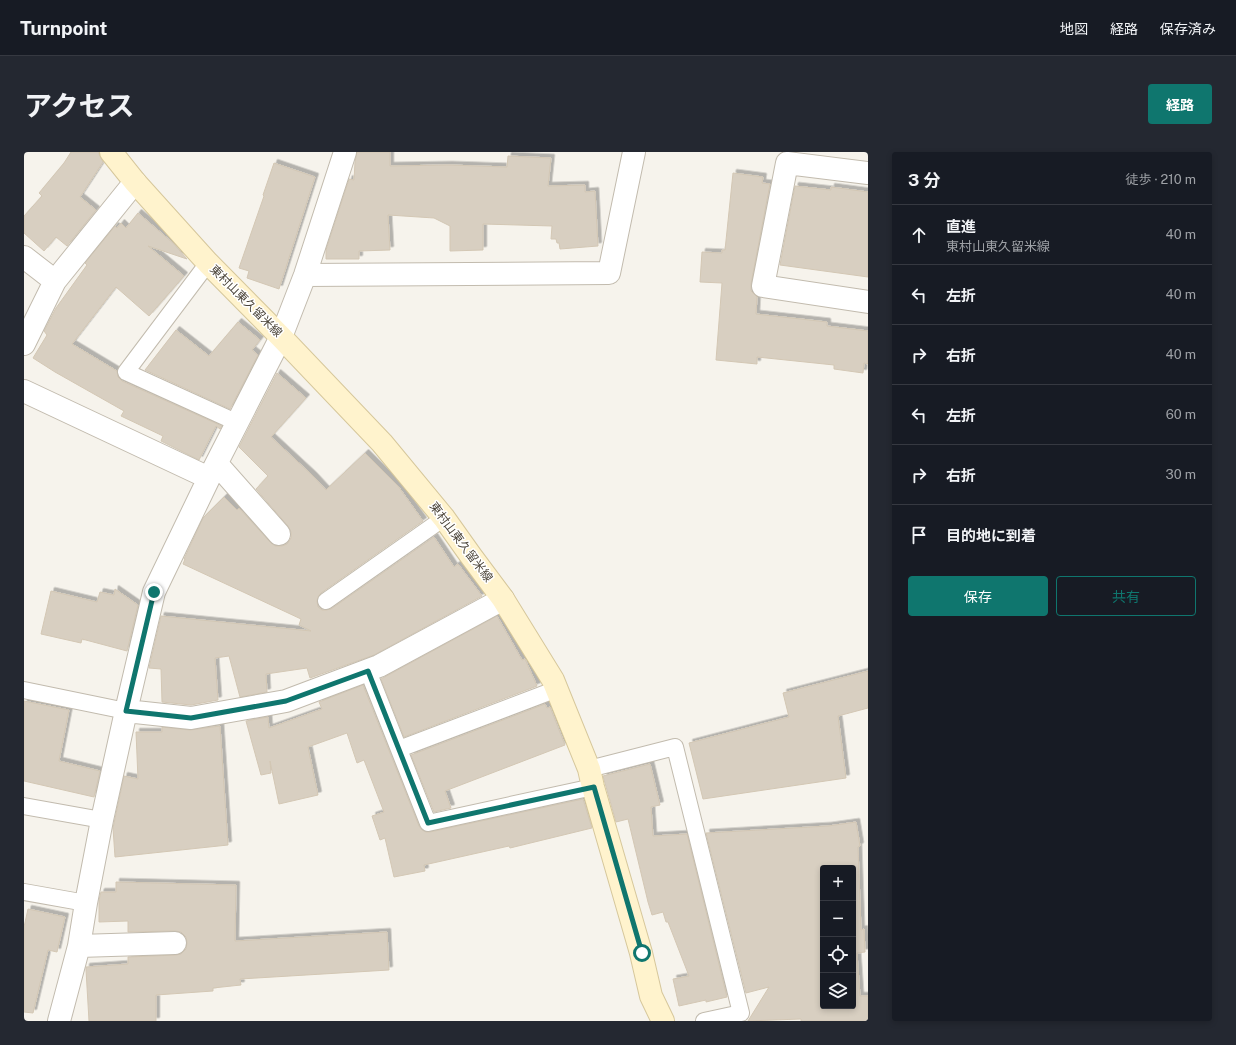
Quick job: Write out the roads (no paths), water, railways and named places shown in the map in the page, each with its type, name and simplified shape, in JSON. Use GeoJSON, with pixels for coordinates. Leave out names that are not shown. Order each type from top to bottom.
{"type":"FeatureCollection","features":[{"type":"Feature","properties":{"kind":"main road","name":"東村山東久留米線"},"geometry":{"type":"LineString","coordinates":[[110,152],[208,263],[382,443],[444,518],[503,599],[557,688],[592,778],[642,953],[651,996],[662,1021]]}},
{"type":"Feature","properties":{"kind":"street"},"geometry":{"type":"LineString","coordinates":[[59,1021],[79,946],[102,820],[154,592],[281,337],[305,275],[345,152]]}},
{"type":"Feature","properties":{"kind":"street"},"geometry":{"type":"LineString","coordinates":[[305,275],[609,273],[634,152]]}},
{"type":"Feature","properties":{"kind":"street"},"geometry":{"type":"LineString","coordinates":[[868,173],[787,163],[764,286],[868,302]]}},
{"type":"Feature","properties":{"kind":"street"},"geometry":{"type":"LineString","coordinates":[[24,344],[55,281],[135,182]]}},
{"type":"Feature","properties":{"kind":"street"},"geometry":{"type":"LineString","coordinates":[[24,257],[55,281]]}},
{"type":"Feature","properties":{"kind":"street"},"geometry":{"type":"LineString","coordinates":[[24,391],[213,471],[279,534]]}},
{"type":"Feature","properties":{"kind":"street"},"geometry":{"type":"LineString","coordinates":[[126,711],[191,718],[286,701],[379,666],[503,599]]}},
{"type":"Feature","properties":{"kind":"street"},"geometry":{"type":"LineString","coordinates":[[79,946],[175,943]]}},
{"type":"Feature","properties":{"kind":"lane"},"geometry":{"type":"LineString","coordinates":[[208,263],[126,372],[238,423]]}},
{"type":"Feature","properties":{"kind":"lane"},"geometry":{"type":"LineString","coordinates":[[326,601],[444,518]]}},
{"type":"Feature","properties":{"kind":"lane"},"geometry":{"type":"LineString","coordinates":[[368,671],[428,823],[592,778],[675,747],[741,1013],[704,1021]]}},
{"type":"Feature","properties":{"kind":"lane"},"geometry":{"type":"LineString","coordinates":[[399,749],[557,688]]}},
{"type":"Feature","properties":{"kind":"lane"},"geometry":{"type":"LineString","coordinates":[[24,690],[126,711]]}},
{"type":"Feature","properties":{"kind":"lane"},"geometry":{"type":"LineString","coordinates":[[24,806],[102,820]]}},
{"type":"Feature","properties":{"kind":"lane"},"geometry":{"type":"LineString","coordinates":[[24,892],[86,903]]}}]}
